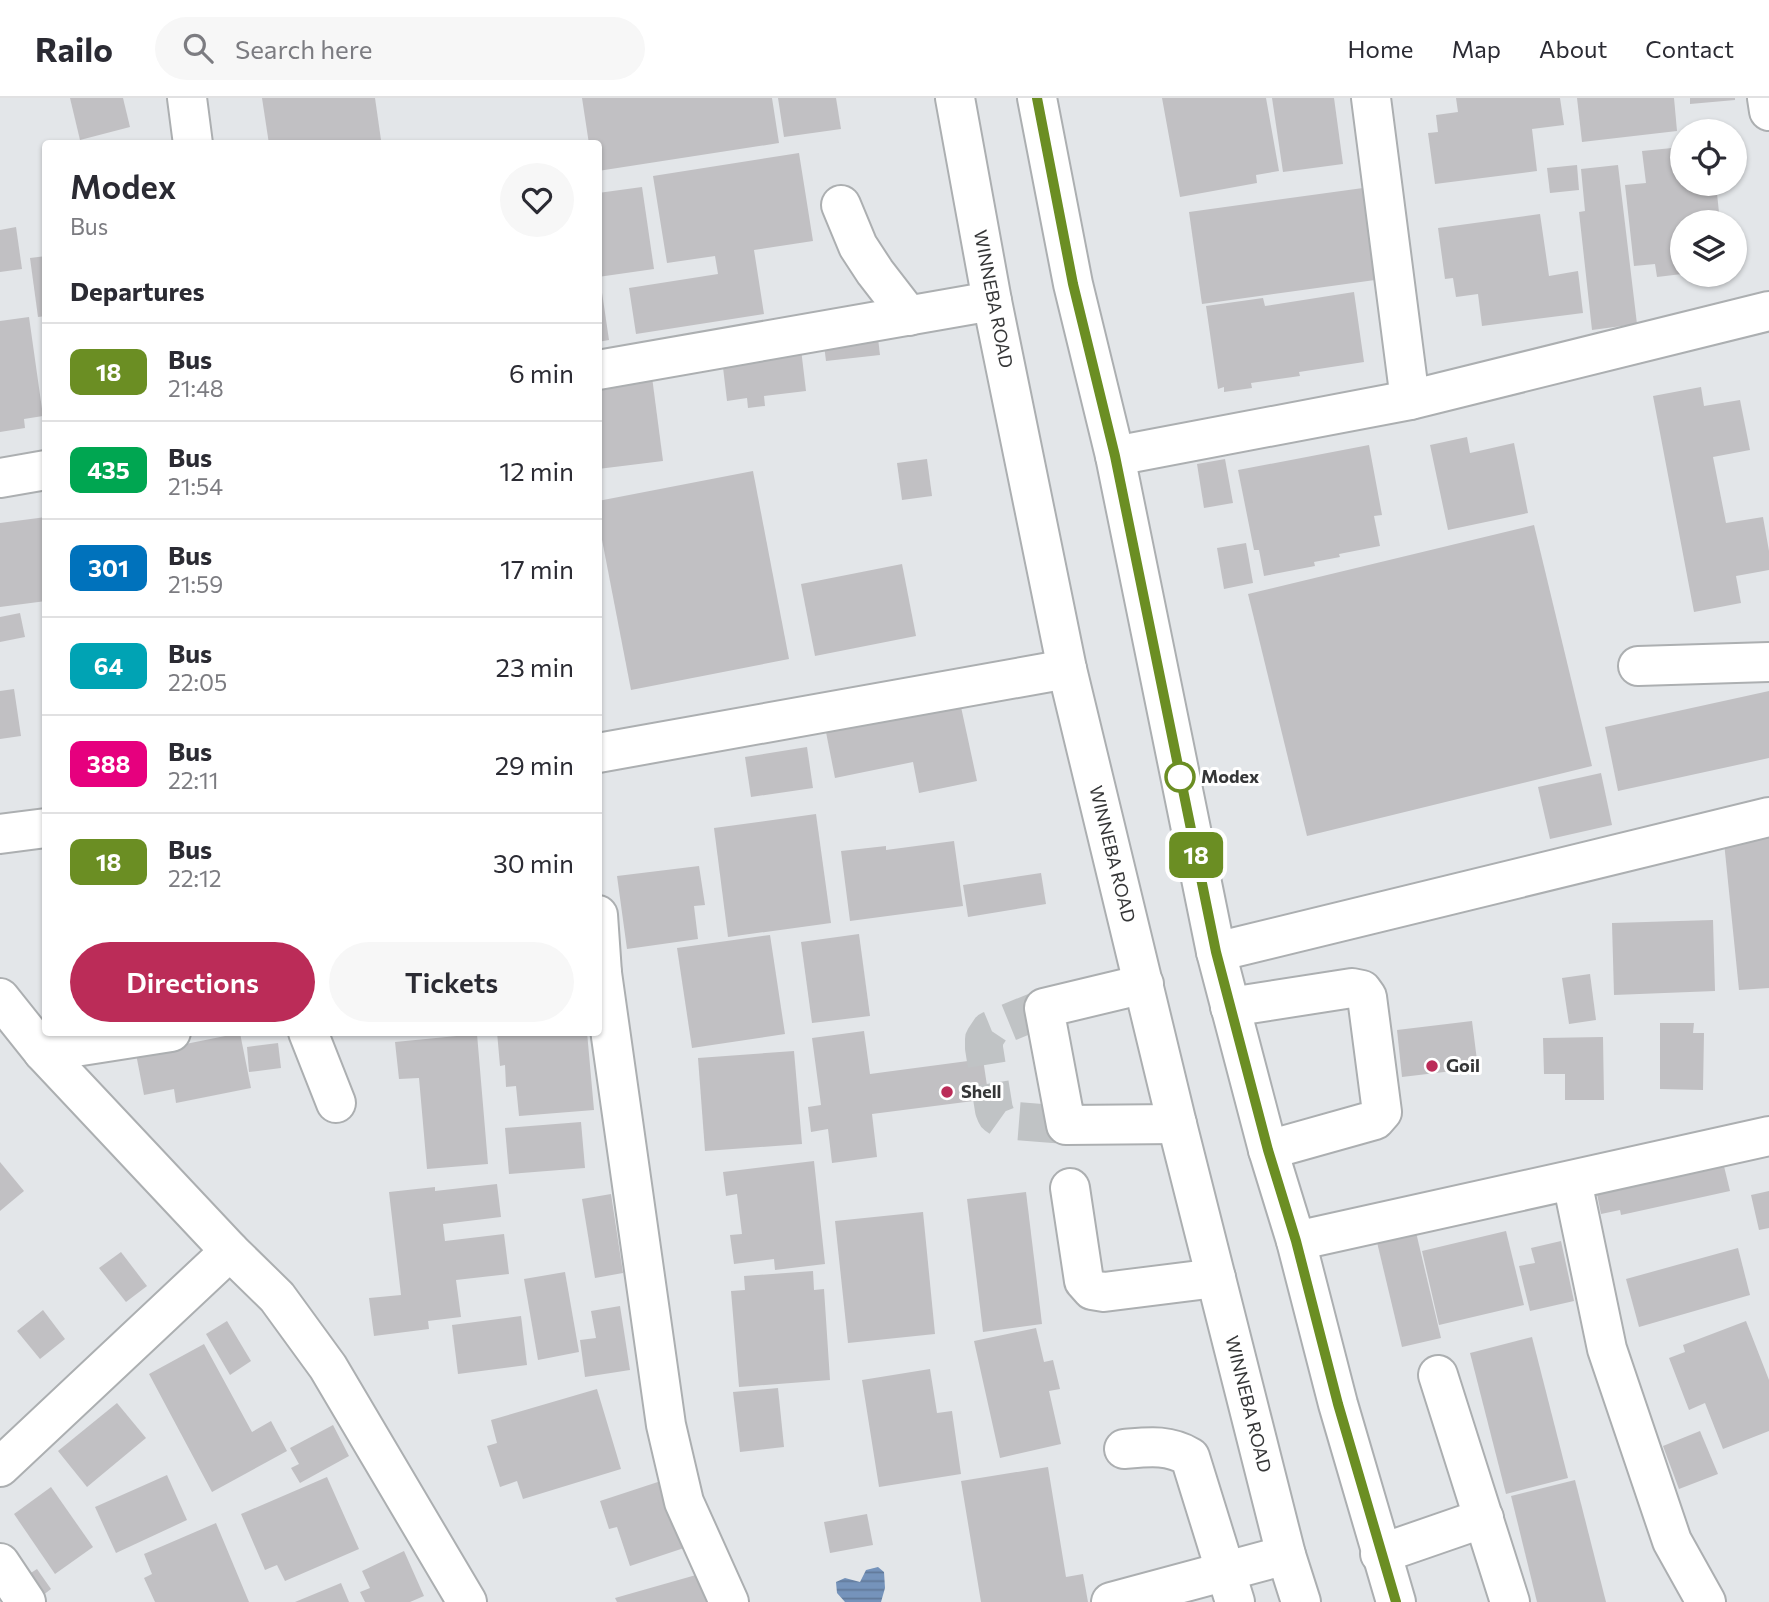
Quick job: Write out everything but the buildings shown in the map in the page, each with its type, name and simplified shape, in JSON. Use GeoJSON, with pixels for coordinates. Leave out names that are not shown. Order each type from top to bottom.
{"type":"FeatureCollection","features":[{"type":"Feature","properties":{"kind":"main road"},"geometry":{"type":"LineString","coordinates":[[187,98],[192,140]]}},
{"type":"Feature","properties":{"kind":"main road","name":"WINNEBA ROAD"},"geometry":{"type":"LineString","coordinates":[[955,98],[992,301],[1067,669],[1177,1124],[1286,1555],[1301,1602]]}},
{"type":"Feature","properties":{"kind":"main road"},"geometry":{"type":"LineString","coordinates":[[1037,98],[1073,284],[1115,456],[1216,952],[1338,1404],[1396,1602]]}},
{"type":"Feature","properties":{"kind":"main road"},"geometry":{"type":"LineString","coordinates":[[1371,98],[1409,400]]}},
{"type":"Feature","properties":{"kind":"main road"},"geometry":{"type":"LineString","coordinates":[[1767,98],[1769,111]]}},
{"type":"Feature","properties":{"kind":"main road"},"geometry":{"type":"LineString","coordinates":[[841,205],[858,246],[909,316]]}},
{"type":"Feature","properties":{"kind":"main road"},"geometry":{"type":"LineString","coordinates":[[602,369],[992,301]]}},
{"type":"Feature","properties":{"kind":"main road"},"geometry":{"type":"LineString","coordinates":[[1115,456],[1409,400],[1769,310]]}},
{"type":"Feature","properties":{"kind":"main road"},"geometry":{"type":"LineString","coordinates":[[0,478],[42,471]]}},
{"type":"Feature","properties":{"kind":"main road"},"geometry":{"type":"LineString","coordinates":[[1638,666],[1769,662]]}},
{"type":"Feature","properties":{"kind":"main road"},"geometry":{"type":"LineString","coordinates":[[602,752],[1067,669]]}},
{"type":"Feature","properties":{"kind":"main road"},"geometry":{"type":"LineString","coordinates":[[1216,952],[1769,817]]}},
{"type":"Feature","properties":{"kind":"main road"},"geometry":{"type":"LineString","coordinates":[[0,834],[42,829]]}},
{"type":"Feature","properties":{"kind":"main road"},"geometry":{"type":"LineString","coordinates":[[1144,984],[1044,1009],[1066,1125],[1177,1124]]}},
{"type":"Feature","properties":{"kind":"main road"},"geometry":{"type":"LineString","coordinates":[[602,987],[666,1426],[684,1502],[729,1602]]}},
{"type":"Feature","properties":{"kind":"main road"},"geometry":{"type":"LineString","coordinates":[[1230,1007],[1352,988],[1362,990],[1367,997],[1382,1112],[1375,1120],[1268,1150]]}},
{"type":"Feature","properties":{"kind":"main road"},"geometry":{"type":"LineString","coordinates":[[0,998],[43,1052],[230,1251],[278,1297],[328,1367],[467,1602]]}},
{"type":"Feature","properties":{"kind":"main road"},"geometry":{"type":"LineString","coordinates":[[43,1052],[145,1036]]}},
{"type":"Feature","properties":{"kind":"main road"},"geometry":{"type":"LineString","coordinates":[[310,1036],[336,1103]]}},
{"type":"Feature","properties":{"kind":"main road"},"geometry":{"type":"LineString","coordinates":[[1296,1241],[1769,1136]]}},
{"type":"Feature","properties":{"kind":"main road"},"geometry":{"type":"LineString","coordinates":[[1572,1181],[1607,1349],[1672,1541],[1706,1602]]}},
{"type":"Feature","properties":{"kind":"main road"},"geometry":{"type":"LineString","coordinates":[[1070,1188],[1084,1281],[1092,1290],[1104,1292],[1216,1278]]}},
{"type":"Feature","properties":{"kind":"main road"},"geometry":{"type":"LineString","coordinates":[[0,1467],[230,1251]]}},
{"type":"Feature","properties":{"kind":"main road"},"geometry":{"type":"LineString","coordinates":[[1438,1375],[1510,1602]]}},
{"type":"Feature","properties":{"kind":"main road"},"geometry":{"type":"LineString","coordinates":[[1124,1449],[1157,1446],[1177,1449],[1190,1457],[1230,1586]]}},
{"type":"Feature","properties":{"kind":"main road"},"geometry":{"type":"LineString","coordinates":[[1380,1554],[1484,1518]]}},
{"type":"Feature","properties":{"kind":"main road"},"geometry":{"type":"LineString","coordinates":[[1111,1602],[1230,1586],[1286,1555]]}},
{"type":"Feature","properties":{"kind":"main road"},"geometry":{"type":"LineString","coordinates":[[0,1563],[26,1602]]}},
{"type":"Feature","properties":{"kind":"water"},"geometry":{"type":"Polygon","coordinates":[[[878,1567],[884,1572],[885,1588],[881,1602],[845,1602],[837,1593],[836,1582],[845,1578],[860,1582],[866,1570],[878,1567]]]}},
{"type":"Feature","properties":{"kind":"tunnel"},"geometry":{"type":"LineString","coordinates":[[1044,1008],[990,1030],[984,1039],[994,1110],[1003,1120],[1066,1125]]}},
{"type":"Feature","properties":{"kind":"bus line","name":"18"},"geometry":{"type":"LineString","coordinates":[[1037,98],[1073,284],[1115,456],[1216,952],[1338,1404],[1396,1602]]}},
{"type":"Feature","properties":{"kind":"place","name":"Modex"},"geometry":{"type":"Point","coordinates":[1180,777]}},
{"type":"Feature","properties":{"kind":"place","name":"Goil"},"geometry":{"type":"Point","coordinates":[1432,1066]}},
{"type":"Feature","properties":{"kind":"place","name":"Shell"},"geometry":{"type":"Point","coordinates":[947,1092]}}]}
